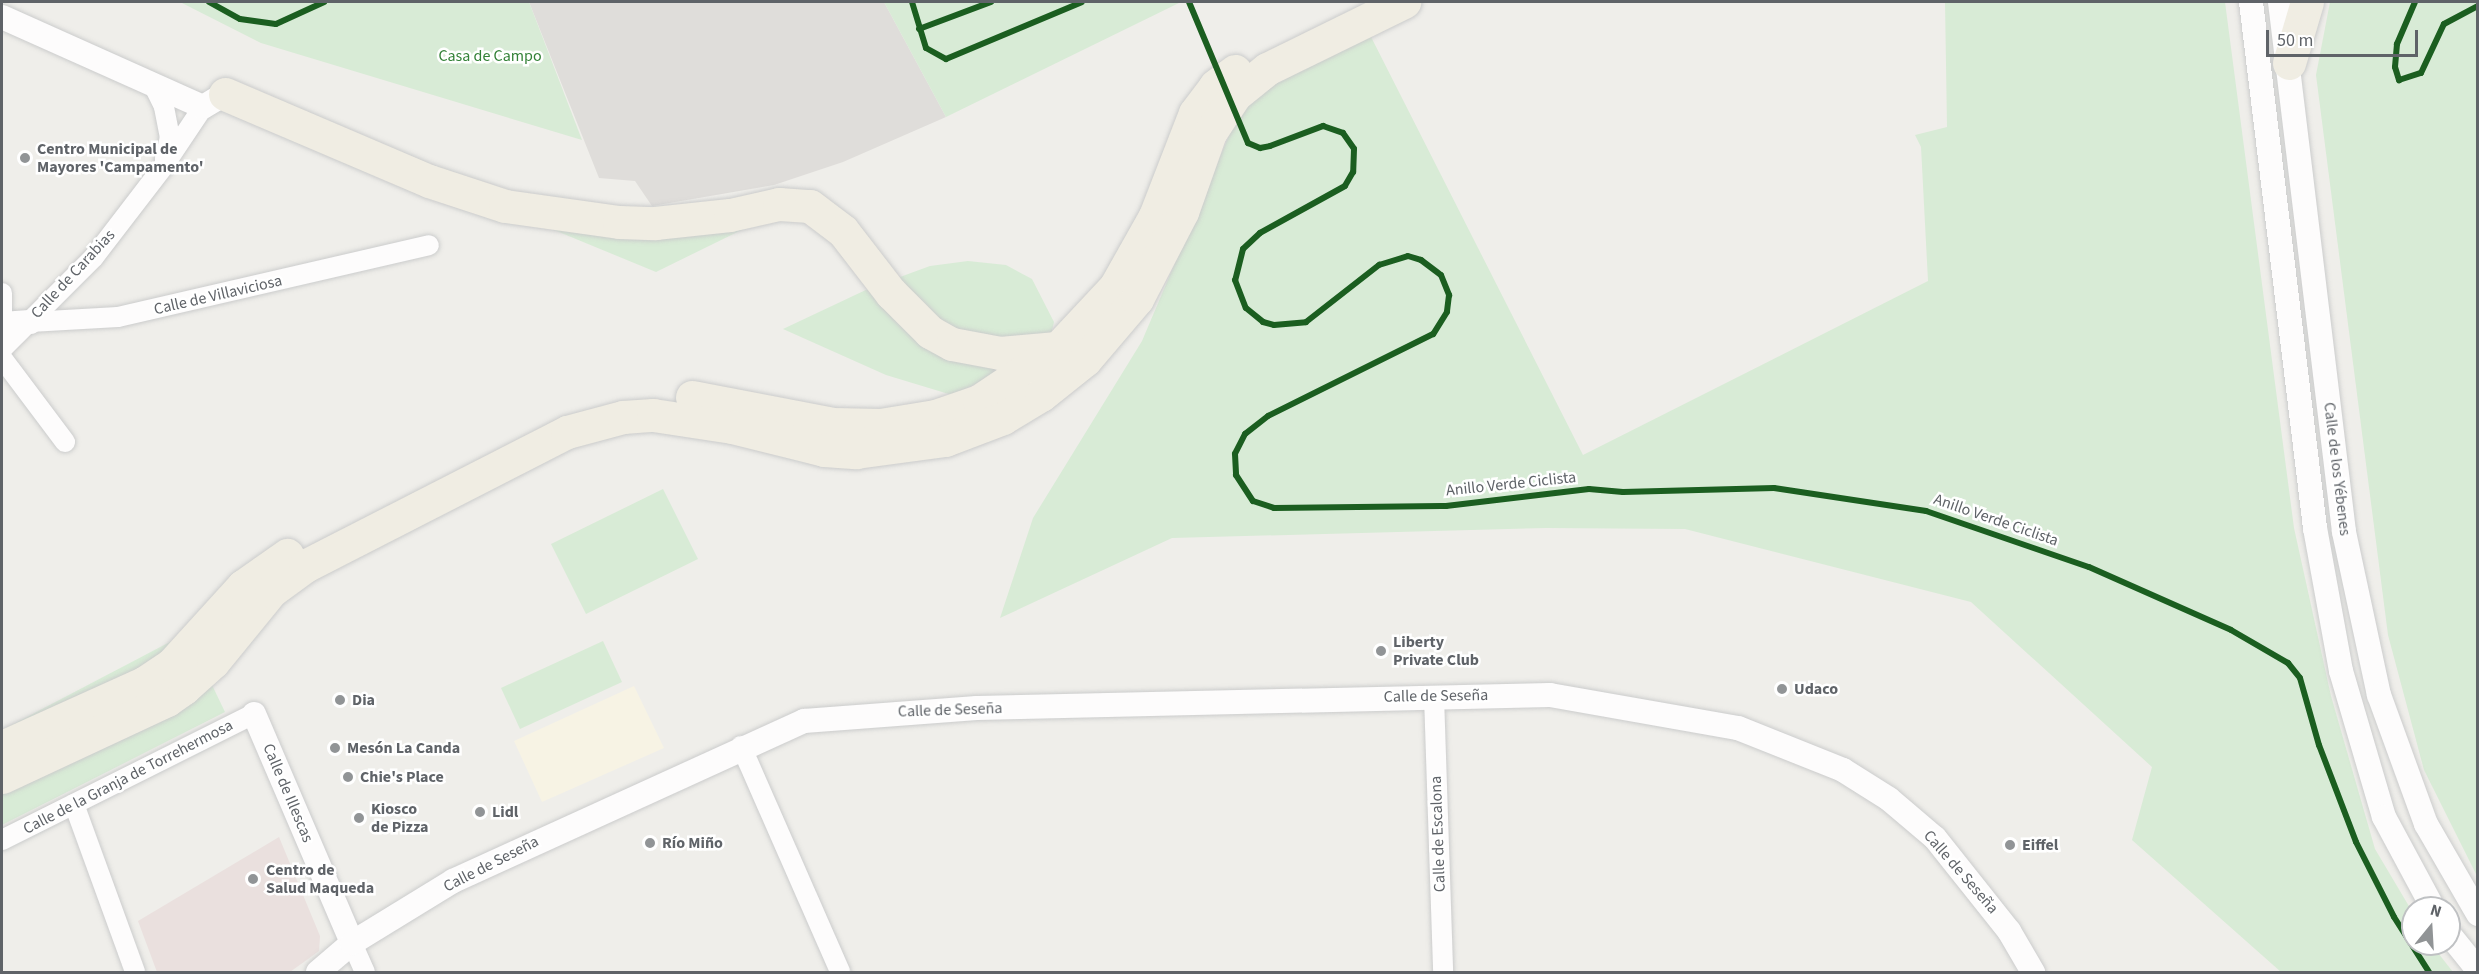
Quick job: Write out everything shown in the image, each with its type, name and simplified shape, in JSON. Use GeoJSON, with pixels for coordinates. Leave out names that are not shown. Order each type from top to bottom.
{"type":"FeatureCollection","features":[{"type":"Feature","properties":{"kind":"highway"},"geometry":{"type":"LineString","coordinates":[[2,747],[144,683],[171,666],[263,568],[570,411],[620,397],[687,396],[834,424],[880,425],[935,416],[979,401],[1058,348],[1115,287],[1155,216],[1195,112],[1215,86],[1249,60],[1366,2]]}},
{"type":"Feature","properties":{"kind":"highway"},"geometry":{"type":"LineString","coordinates":[[2,777],[167,700],[213,662],[271,591],[305,566],[567,432],[623,417],[653,415],[732,427],[824,450],[856,452],[945,440],[1003,418],[1041,395],[1085,360],[1137,299],[1182,212],[1210,134],[1235,95],[1268,69],[1404,2]]}},
{"type":"Feature","properties":{"kind":"highway"},"geometry":{"type":"LineString","coordinates":[[2289,63],[2307,2]]}},
{"type":"Feature","properties":{"kind":"highway"},"geometry":{"type":"LineString","coordinates":[[214,100],[429,181],[505,206],[608,221],[655,223],[730,215],[779,204],[810,206],[843,231],[891,293],[930,332],[952,344],[1000,354],[1058,348]]}},
{"type":"Feature","properties":{"kind":"street","name":"Calle de los Yébenes"},"geometry":{"type":"LineString","coordinates":[[2251,2],[2315,528],[2341,671],[2388,826],[2426,896]]}},
{"type":"Feature","properties":{"kind":"street","name":"Calle de los Yébenes"},"geometry":{"type":"LineString","coordinates":[[2280,2],[2344,532],[2379,695],[2426,824],[2478,914]]}},
{"type":"Feature","properties":{"kind":"street"},"geometry":{"type":"LineString","coordinates":[[2,17],[143,79],[214,100]]}},
{"type":"Feature","properties":{"kind":"street"},"geometry":{"type":"LineString","coordinates":[[143,79],[164,107],[170,137],[163,167]]}},
{"type":"Feature","properties":{"kind":"street","name":"Calle de Carabias"},"geometry":{"type":"LineString","coordinates":[[2,349],[94,257],[214,100]]}},
{"type":"Feature","properties":{"kind":"street","name":"Calle de Villaviciosa"},"geometry":{"type":"LineString","coordinates":[[2,293],[2,327],[30,322],[118,317],[429,244]]}},
{"type":"Feature","properties":{"kind":"street"},"geometry":{"type":"LineString","coordinates":[[2,358],[64,442]]}},
{"type":"Feature","properties":{"kind":"street","name":"Calle de Seseña"},"geometry":{"type":"LineString","coordinates":[[318,972],[352,943],[453,881],[741,746],[804,721],[877,713],[1434,696],[1550,695],[1594,700],[1738,728],[1822,760],[1888,799],[1935,838],[2009,931],[2033,972]]}},
{"type":"Feature","properties":{"kind":"street","name":"Calle de Escalona"},"geometry":{"type":"LineString","coordinates":[[1434,696],[1443,972]]}},
{"type":"Feature","properties":{"kind":"street","name":"Calle de la Granja de Torrehermosa"},"geometry":{"type":"LineString","coordinates":[[2,840],[254,714]]}},
{"type":"Feature","properties":{"kind":"street","name":"Calle de Illescas"},"geometry":{"type":"LineString","coordinates":[[254,714],[365,972]]}},
{"type":"Feature","properties":{"kind":"street"},"geometry":{"type":"LineString","coordinates":[[741,746],[840,972]]}},
{"type":"Feature","properties":{"kind":"street"},"geometry":{"type":"LineString","coordinates":[[74,804],[135,972]]}},
{"type":"Feature","properties":{"kind":"street"},"geometry":{"type":"LineString","coordinates":[[2461,949],[2478,970]]}},
{"type":"Feature","properties":{"kind":"shaded area"},"geometry":{"type":"Polygon","coordinates":[[[529,2],[884,2],[946,117],[843,162],[774,185],[652,206],[635,181],[599,178],[529,2]]]}},
{"type":"Feature","properties":{"kind":"shaded area"},"geometry":{"type":"Polygon","coordinates":[[[634,686],[664,748],[542,802],[514,741],[634,686]]]}},
{"type":"Feature","properties":{"kind":"shaded area","name":"Centro de Salud Maqueda"},"geometry":{"type":"Polygon","coordinates":[[[279,837],[320,936],[319,951],[290,972],[157,972],[138,921],[279,837]]]}},
{"type":"Feature","properties":{"kind":"green space","name":"Casa de Campo"},"geometry":{"type":"Polygon","coordinates":[[[180,2],[529,2],[582,140],[261,43],[180,2]]]}},
{"type":"Feature","properties":{"kind":"green space"},"geometry":{"type":"Polygon","coordinates":[[[884,2],[1181,2],[946,117],[884,2]]]}},
{"type":"Feature","properties":{"kind":"green space"},"geometry":{"type":"Polygon","coordinates":[[[1945,2],[2225,2],[2294,528],[2331,696],[2375,849],[2403,896],[2401,896],[2401,956],[2440,956],[2453,972],[2281,972],[2132,840],[2152,767],[1971,602],[1685,529],[1546,528],[1172,538],[1000,618],[1033,518],[1142,341],[1236,119],[1258,94],[1366,27],[1583,455],[1928,281],[1921,147],[1915,135],[1947,127],[1945,2]]]}},
{"type":"Feature","properties":{"kind":"green space"},"geometry":{"type":"Polygon","coordinates":[[[2330,2],[2477,2],[2477,876],[2424,770],[2388,635],[2316,75],[2330,2]]]}},
{"type":"Feature","properties":{"kind":"green space"},"geometry":{"type":"Polygon","coordinates":[[[774,214],[656,272],[520,216],[774,214]]]}},
{"type":"Feature","properties":{"kind":"green space"},"geometry":{"type":"Polygon","coordinates":[[[968,261],[1006,265],[1032,279],[1054,322],[1048,346],[1041,354],[952,395],[886,375],[783,329],[870,288],[930,266],[968,261]]]}},
{"type":"Feature","properties":{"kind":"green space"},"geometry":{"type":"Polygon","coordinates":[[[663,489],[698,559],[586,614],[551,544],[663,489]]]}},
{"type":"Feature","properties":{"kind":"green space"},"geometry":{"type":"Polygon","coordinates":[[[187,633],[225,712],[2,825],[2,730],[187,633]]]}},
{"type":"Feature","properties":{"kind":"green space"},"geometry":{"type":"Polygon","coordinates":[[[603,641],[622,682],[520,729],[501,688],[603,641]]]}},
{"type":"Feature","properties":{"kind":"cycle path"},"geometry":{"type":"LineString","coordinates":[[209,2],[240,19],[276,24],[324,2]]}},
{"type":"Feature","properties":{"kind":"cycle path"},"geometry":{"type":"LineString","coordinates":[[912,2],[926,48],[946,59],[1082,2]]}},
{"type":"Feature","properties":{"kind":"cycle path"},"geometry":{"type":"LineString","coordinates":[[919,29],[991,2]]}},
{"type":"Feature","properties":{"kind":"cycle path","name":"Anillo Verde Ciclista"},"geometry":{"type":"LineString","coordinates":[[1189,2],[1248,143],[1260,148],[1270,146],[1323,126],[1343,133],[1354,149],[1353,172],[1345,186],[1260,233],[1243,249],[1235,280],[1246,308],[1263,322],[1274,325],[1306,322],[1379,265],[1408,256],[1421,260],[1441,275],[1449,295],[1447,312],[1433,334],[1268,416],[1245,434],[1235,454],[1236,475],[1253,501],[1274,508],[1446,506],[1589,489],[1623,492],[1774,488],[1926,511],[2089,567],[2231,630],[2288,663],[2300,678],[2319,745],[2356,842],[2394,917],[2429,972]]}},
{"type":"Feature","properties":{"kind":"cycle path"},"geometry":{"type":"LineString","coordinates":[[2415,2],[2397,44],[2395,67],[2399,80],[2421,73],[2444,24],[2478,6]]}},
{"type":"Feature","properties":{"kind":"place","name":"Centro Municipal de Mayores 'Campamento'"},"geometry":{"type":"Point","coordinates":[25,158]}},
{"type":"Feature","properties":{"kind":"place","name":"Liberty Private Club"},"geometry":{"type":"Point","coordinates":[1381,651]}},
{"type":"Feature","properties":{"kind":"place","name":"Udaco"},"geometry":{"type":"Point","coordinates":[1782,689]}},
{"type":"Feature","properties":{"kind":"place","name":"Dia"},"geometry":{"type":"Point","coordinates":[340,700]}},
{"type":"Feature","properties":{"kind":"place","name":"Mesón La Canda"},"geometry":{"type":"Point","coordinates":[335,748]}},
{"type":"Feature","properties":{"kind":"place","name":"Chie's Place"},"geometry":{"type":"Point","coordinates":[348,777]}},
{"type":"Feature","properties":{"kind":"place","name":"Lidl"},"geometry":{"type":"Point","coordinates":[480,812]}},
{"type":"Feature","properties":{"kind":"place","name":"Kiosco de Pizza"},"geometry":{"type":"Point","coordinates":[359,818]}},
{"type":"Feature","properties":{"kind":"place","name":"Río Miño"},"geometry":{"type":"Point","coordinates":[650,843]}},
{"type":"Feature","properties":{"kind":"place","name":"Eiffel"},"geometry":{"type":"Point","coordinates":[2010,845]}},
{"type":"Feature","properties":{"kind":"place","name":"Centro de Salud Maqueda"},"geometry":{"type":"Point","coordinates":[253,879]}}]}
